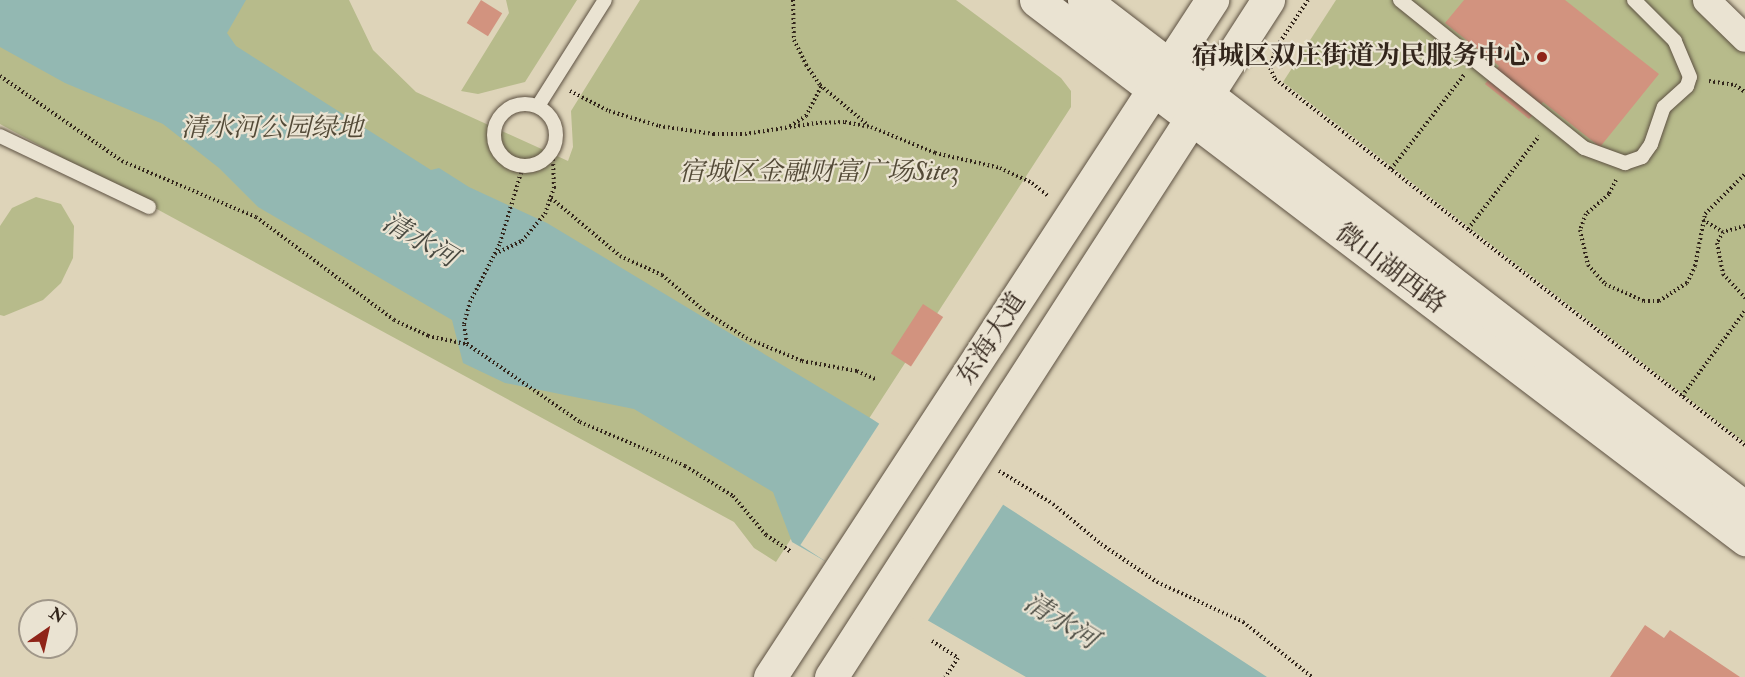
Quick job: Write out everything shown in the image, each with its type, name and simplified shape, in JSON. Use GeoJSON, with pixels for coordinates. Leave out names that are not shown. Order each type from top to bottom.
{"type":"FeatureCollection","features":[{"type":"Feature","properties":{"kind":"street","name":"微山湖西路"},"geometry":{"type":"LineString","coordinates":[[1035,0],[1162,77],[1745,508]]}},
{"type":"Feature","properties":{"kind":"street","name":"微山湖西路"},"geometry":{"type":"LineString","coordinates":[[1084,0],[1162,77]]}},
{"type":"Feature","properties":{"kind":"street","name":"东海大道"},"geometry":{"type":"LineString","coordinates":[[770,677],[1212,0]]}},
{"type":"Feature","properties":{"kind":"street","name":"东海大道"},"geometry":{"type":"LineString","coordinates":[[831,677],[1198,104],[1268,0]]}},
{"type":"Feature","properties":{"kind":"street"},"geometry":{"type":"LineString","coordinates":[[1706,0],[1745,38]]}},
{"type":"Feature","properties":{"kind":"street","name":"微山湖西路"},"geometry":{"type":"LineString","coordinates":[[1198,104],[1745,539]]}},
{"type":"Feature","properties":{"kind":"lane"},"geometry":{"type":"LineString","coordinates":[[538,106],[604,0]]}},
{"type":"Feature","properties":{"kind":"lane"},"geometry":{"type":"LineString","coordinates":[[1400,0],[1584,148],[1619,162],[1642,157],[1651,144],[1665,107],[1687,86],[1687,64],[1675,41],[1634,0]]}},
{"type":"Feature","properties":{"kind":"lane"},"geometry":{"type":"LineString","coordinates":[[518,104],[538,106],[547,112],[557,130],[553,151],[537,165],[523,166],[499,153],[494,134],[496,124],[509,108],[518,104]]}},
{"type":"Feature","properties":{"kind":"lane"},"geometry":{"type":"LineString","coordinates":[[0,136],[149,207]]}},
{"type":"Feature","properties":{"kind":"path"},"geometry":{"type":"LineString","coordinates":[[793,0],[794,40],[821,86],[871,127]]}},
{"type":"Feature","properties":{"kind":"path"},"geometry":{"type":"LineString","coordinates":[[1308,0],[1275,48],[1270,68],[1275,79],[1745,445]]}},
{"type":"Feature","properties":{"kind":"path"},"geometry":{"type":"LineString","coordinates":[[1391,169],[1475,60]]}},
{"type":"Feature","properties":{"kind":"path"},"geometry":{"type":"LineString","coordinates":[[0,76],[122,161],[256,217],[394,320],[428,336],[467,344],[580,422],[685,466],[733,496],[766,535],[791,552]]}},
{"type":"Feature","properties":{"kind":"path"},"geometry":{"type":"LineString","coordinates":[[1687,86],[1703,81],[1722,82],[1745,92]]}},
{"type":"Feature","properties":{"kind":"path"},"geometry":{"type":"LineString","coordinates":[[553,82],[609,111],[658,126],[713,134],[845,122],[871,127],[935,153],[1000,168],[1032,183],[1072,215]]}},
{"type":"Feature","properties":{"kind":"path"},"geometry":{"type":"LineString","coordinates":[[787,127],[806,116],[817,102],[821,86]]}},
{"type":"Feature","properties":{"kind":"path"},"geometry":{"type":"LineString","coordinates":[[1468,229],[1551,121]]}},
{"type":"Feature","properties":{"kind":"path"},"geometry":{"type":"LineString","coordinates":[[495,254],[522,242],[545,214],[551,198],[555,174],[553,151]]}},
{"type":"Feature","properties":{"kind":"path"},"geometry":{"type":"LineString","coordinates":[[1619,162],[1612,188],[1586,214],[1580,230],[1588,265],[1605,284],[1644,301],[1659,301],[1687,283],[1695,266],[1703,220],[1745,174]]}},
{"type":"Feature","properties":{"kind":"path"},"geometry":{"type":"LineString","coordinates":[[467,344],[464,324],[470,302],[495,254],[523,166]]}},
{"type":"Feature","properties":{"kind":"path"},"geometry":{"type":"LineString","coordinates":[[551,198],[620,256],[662,275],[708,314],[746,338],[802,361],[857,371],[875,379]]}},
{"type":"Feature","properties":{"kind":"path"},"geometry":{"type":"LineString","coordinates":[[1703,220],[1724,232]]}},
{"type":"Feature","properties":{"kind":"path"},"geometry":{"type":"LineString","coordinates":[[1745,226],[1724,232],[1717,243],[1724,274],[1745,298]]}},
{"type":"Feature","properties":{"kind":"path"},"geometry":{"type":"LineString","coordinates":[[1682,396],[1745,311]]}},
{"type":"Feature","properties":{"kind":"path"},"geometry":{"type":"LineString","coordinates":[[974,454],[1053,504],[1101,544],[1157,582],[1243,622],[1312,677]]}},
{"type":"Feature","properties":{"kind":"path"},"geometry":{"type":"LineString","coordinates":[[932,641],[958,658],[945,677]]}},
{"type":"Feature","properties":{"kind":"green space","name":"清水河公园绿地"},"geometry":{"type":"Polygon","coordinates":[[[0,0],[349,0],[373,50],[416,92],[568,161],[573,147],[571,111],[640,0],[956,0],[1061,78],[1071,91],[1071,107],[776,562],[754,548],[734,522],[0,124],[0,0]]]}},
{"type":"Feature","properties":{"kind":"green space"},"geometry":{"type":"Polygon","coordinates":[[[506,0],[577,0],[525,82],[478,94],[461,91],[509,13],[506,0]]]}},
{"type":"Feature","properties":{"kind":"green space"},"geometry":{"type":"Polygon","coordinates":[[[1336,0],[1698,0],[1745,46],[1745,443],[1283,82],[1336,0]]]}},
{"type":"Feature","properties":{"kind":"green space"},"geometry":{"type":"Polygon","coordinates":[[[36,197],[61,204],[74,226],[73,258],[61,283],[43,300],[4,316],[0,315],[0,226],[12,208],[36,197]]]}},
{"type":"Feature","properties":{"kind":"water","name":"清水河"},"geometry":{"type":"Polygon","coordinates":[[[0,0],[246,0],[227,33],[236,46],[431,170],[439,168],[469,187],[547,223],[872,419],[1267,677],[1026,677],[792,542],[773,492],[634,409],[505,383],[463,363],[452,320],[258,207],[219,168],[163,124],[65,83],[0,47],[0,0]]]}},
{"type":"Feature","properties":{"kind":"pier"},"geometry":{"type":"Polygon","coordinates":[[[881,421],[1005,502],[925,626],[800,545],[881,421]]]}},
{"type":"Feature","properties":{"kind":"building"},"geometry":{"type":"Polygon","coordinates":[[[481,0],[502,13],[488,36],[467,23],[481,0]]]}},
{"type":"Feature","properties":{"kind":"building"},"geometry":{"type":"Polygon","coordinates":[[[1464,0],[1565,0],[1659,74],[1600,147],[1543,102],[1529,119],[1485,84],[1499,66],[1445,23],[1464,0]]]}},
{"type":"Feature","properties":{"kind":"building"},"geometry":{"type":"Polygon","coordinates":[[[923,304],[943,317],[911,367],[891,353],[923,304]]]}},
{"type":"Feature","properties":{"kind":"building"},"geometry":{"type":"Polygon","coordinates":[[[1645,625],[1664,638],[1670,630],[1740,677],[1610,677],[1645,625]]]}},
{"type":"Feature","properties":{"kind":"place","name":"宿城区双庄街道为民服务中心"},"geometry":{"type":"Point","coordinates":[1542,57]}},
{"type":"Feature","properties":{"kind":"park label","name":"宿城区金融财富广场Site3"},"geometry":{"type":"Point","coordinates":[819,173]}}]}
